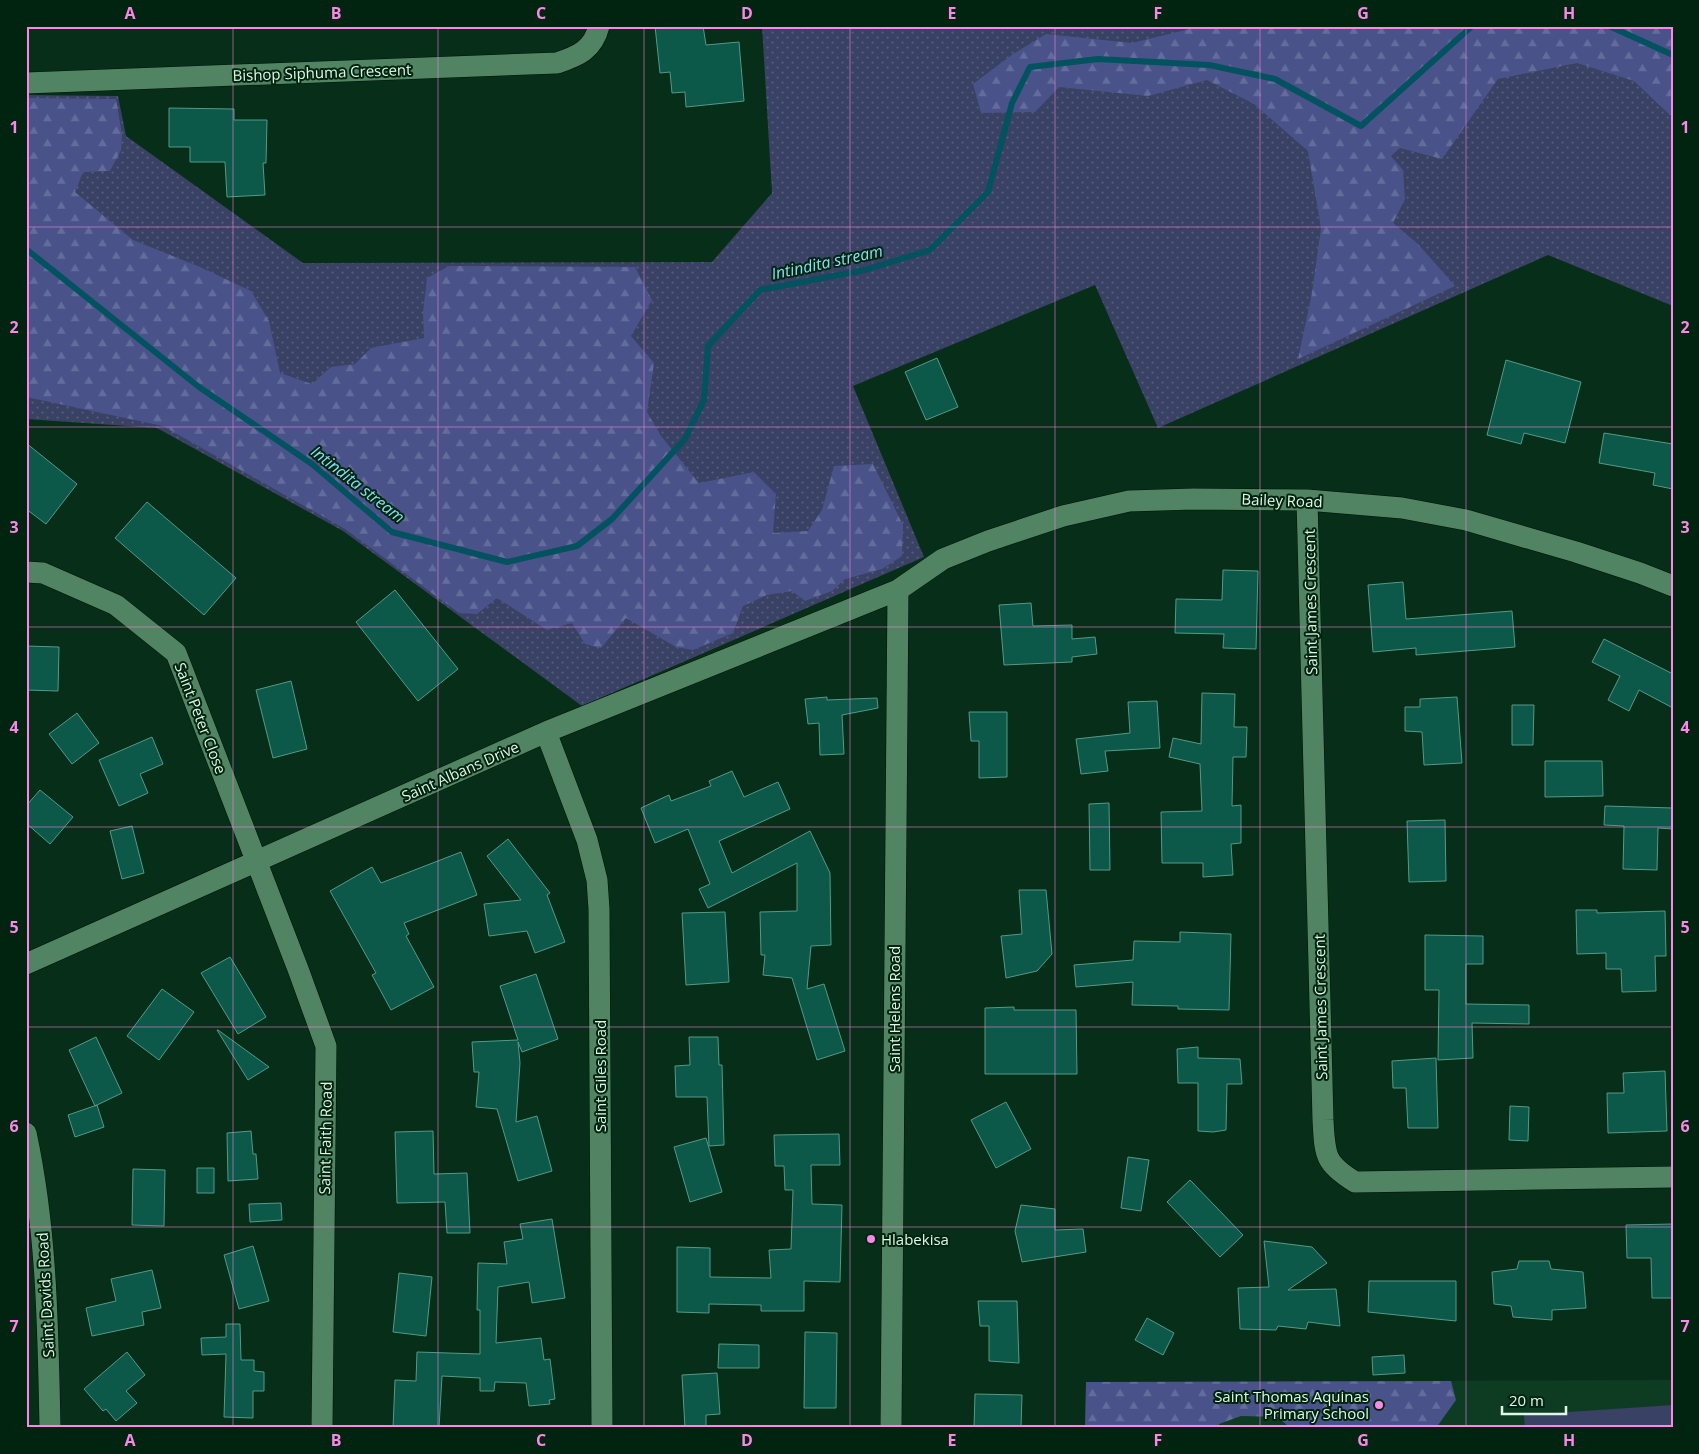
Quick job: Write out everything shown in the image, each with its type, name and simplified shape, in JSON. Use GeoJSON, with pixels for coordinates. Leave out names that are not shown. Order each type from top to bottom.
{"type":"FeatureCollection","features":[{"type":"Feature","properties":{"kind":"street","name":"Bishop Siphuma Crescent"},"geometry":{"type":"LineString","coordinates":[[26,83],[557,63],[576,57],[588,48],[597,34],[599,26]]}},
{"type":"Feature","properties":{"kind":"street","name":"Bailey Road"},"geometry":{"type":"LineString","coordinates":[[898,590],[943,559],[988,540],[1063,516],[1129,501],[1193,499],[1307,500],[1402,508],[1466,520],[1604,561],[1673,586]]}},
{"type":"Feature","properties":{"kind":"street","name":"Saint James Crescent"},"geometry":{"type":"LineString","coordinates":[[1307,500],[1323,1120],[1324,1141],[1329,1160],[1338,1172],[1355,1182],[1673,1176]]}},
{"type":"Feature","properties":{"kind":"street","name":"Saint Peter Close"},"geometry":{"type":"LineString","coordinates":[[26,572],[43,573],[116,605],[176,653],[256,862]]}},
{"type":"Feature","properties":{"kind":"street","name":"Saint Albans Drive"},"geometry":{"type":"LineString","coordinates":[[26,964],[546,732],[898,590]]}},
{"type":"Feature","properties":{"kind":"street","name":"Saint Helens Road"},"geometry":{"type":"LineString","coordinates":[[891,1428],[898,590]]}},
{"type":"Feature","properties":{"kind":"street","name":"Saint Giles Road"},"geometry":{"type":"LineString","coordinates":[[546,732],[587,840],[597,880],[599,919],[602,1428]]}},
{"type":"Feature","properties":{"kind":"street","name":"Saint Faith Road"},"geometry":{"type":"LineString","coordinates":[[256,862],[326,1046],[322,1428]]}},
{"type":"Feature","properties":{"kind":"street","name":"Saint Davids Road"},"geometry":{"type":"LineString","coordinates":[[26,1133],[39,1207],[48,1339],[50,1428]]}},
{"type":"Feature","properties":{"kind":"shaded area"},"geometry":{"type":"Polygon","coordinates":[[[762,26],[1673,26],[1673,306],[1548,255],[1158,428],[1095,285],[853,386],[924,557],[582,706],[343,531],[157,428],[26,419],[26,95],[118,96],[126,136],[303,263],[712,262],[772,193],[762,26]]]}},
{"type":"Feature","properties":{"kind":"shaded area","name":"Saint Thomas Aquinas Primary School"},"geometry":{"type":"Polygon","coordinates":[[[1673,1380],[1673,1428],[1085,1428],[1086,1382],[1673,1380]]]}},
{"type":"Feature","properties":{"kind":"shaded area"},"geometry":{"type":"Polygon","coordinates":[[[1673,1405],[1673,1428],[1525,1428],[1524,1415],[1673,1405]]]}},
{"type":"Feature","properties":{"kind":"green space"},"geometry":{"type":"Polygon","coordinates":[[[1202,26],[1673,26],[1673,115],[1670,115],[1634,81],[1577,63],[1498,79],[1442,159],[1400,148],[1391,156],[1403,170],[1405,199],[1393,223],[1418,244],[1455,286],[1298,359],[1312,293],[1321,228],[1308,151],[1254,104],[1207,80],[1148,96],[1059,87],[1035,112],[981,113],[973,84],[1013,54],[1046,34],[1132,43],[1202,26]]]}},
{"type":"Feature","properties":{"kind":"green space"},"geometry":{"type":"Polygon","coordinates":[[[26,98],[116,99],[122,135],[121,150],[110,171],[83,172],[75,192],[133,240],[200,267],[251,291],[269,321],[280,373],[312,384],[331,367],[355,364],[371,348],[424,338],[423,312],[427,278],[449,266],[635,267],[652,300],[631,336],[654,363],[647,412],[661,436],[699,483],[754,472],[776,494],[773,533],[808,531],[822,510],[834,466],[873,464],[903,525],[902,556],[882,569],[845,579],[832,591],[805,601],[792,591],[767,595],[743,606],[733,633],[693,650],[676,647],[626,618],[601,648],[585,644],[572,623],[547,630],[497,598],[477,614],[459,613],[345,529],[163,426],[26,397],[26,98]]]}},
{"type":"Feature","properties":{"kind":"green space"},"geometry":{"type":"Polygon","coordinates":[[[1451,1381],[1456,1400],[1436,1428],[1290,1428],[1278,1417],[1241,1416],[1219,1424],[1220,1428],[1085,1428],[1086,1382],[1451,1381]]]}},
{"type":"Feature","properties":{"kind":"building"},"geometry":{"type":"Polygon","coordinates":[[[655,26],[703,26],[706,45],[739,42],[744,101],[686,107],[685,92],[672,93],[670,72],[660,73],[655,26]]]}},
{"type":"Feature","properties":{"kind":"building"},"geometry":{"type":"Polygon","coordinates":[[[169,108],[234,109],[234,120],[267,120],[266,163],[263,163],[265,195],[227,197],[225,162],[190,162],[190,147],[169,147],[169,108]]]}},
{"type":"Feature","properties":{"kind":"building"},"geometry":{"type":"Polygon","coordinates":[[[937,358],[958,407],[926,420],[905,372],[937,358]]]}},
{"type":"Feature","properties":{"kind":"building"},"geometry":{"type":"Polygon","coordinates":[[[1506,360],[1581,382],[1565,443],[1524,433],[1521,444],[1487,435],[1506,360]]]}},
{"type":"Feature","properties":{"kind":"building"},"geometry":{"type":"Polygon","coordinates":[[[1604,433],[1673,444],[1673,489],[1653,485],[1655,473],[1599,463],[1604,433]]]}},
{"type":"Feature","properties":{"kind":"building"},"geometry":{"type":"Polygon","coordinates":[[[26,443],[77,484],[46,524],[26,509],[26,443]]]}},
{"type":"Feature","properties":{"kind":"building"},"geometry":{"type":"Polygon","coordinates":[[[147,502],[236,578],[204,615],[115,538],[147,502]]]}},
{"type":"Feature","properties":{"kind":"building"},"geometry":{"type":"Polygon","coordinates":[[[1223,570],[1258,571],[1256,649],[1223,648],[1224,634],[1175,633],[1176,599],[1222,600],[1223,570]]]}},
{"type":"Feature","properties":{"kind":"building"},"geometry":{"type":"Polygon","coordinates":[[[1403,582],[1406,619],[1512,611],[1515,647],[1416,655],[1416,648],[1373,652],[1368,585],[1403,582]]]}},
{"type":"Feature","properties":{"kind":"building"},"geometry":{"type":"Polygon","coordinates":[[[395,590],[458,669],[418,701],[356,622],[395,590]]]}},
{"type":"Feature","properties":{"kind":"building"},"geometry":{"type":"Polygon","coordinates":[[[1031,603],[1033,626],[1072,625],[1072,639],[1095,637],[1097,654],[1072,657],[1072,662],[1004,665],[999,605],[1031,603]]]}},
{"type":"Feature","properties":{"kind":"building"},"geometry":{"type":"Polygon","coordinates":[[[1604,639],[1673,674],[1673,708],[1639,690],[1629,711],[1608,700],[1620,676],[1592,662],[1604,639]]]}},
{"type":"Feature","properties":{"kind":"building"},"geometry":{"type":"Polygon","coordinates":[[[26,646],[59,647],[58,691],[26,690],[26,646]]]}},
{"type":"Feature","properties":{"kind":"building"},"geometry":{"type":"Polygon","coordinates":[[[291,681],[307,749],[273,758],[256,690],[291,681]]]}},
{"type":"Feature","properties":{"kind":"building"},"geometry":{"type":"Polygon","coordinates":[[[1202,693],[1235,694],[1234,727],[1247,727],[1246,757],[1233,757],[1232,806],[1241,805],[1241,843],[1231,844],[1233,875],[1203,877],[1203,863],[1162,863],[1161,812],[1202,811],[1200,764],[1169,757],[1173,738],[1201,744],[1202,693]]]}},
{"type":"Feature","properties":{"kind":"building"},"geometry":{"type":"Polygon","coordinates":[[[827,697],[827,700],[877,698],[878,708],[842,715],[844,754],[820,755],[819,723],[808,724],[805,699],[827,697]]]}},
{"type":"Feature","properties":{"kind":"building"},"geometry":{"type":"Polygon","coordinates":[[[1457,697],[1462,763],[1424,765],[1422,732],[1405,731],[1405,707],[1420,707],[1420,699],[1457,697]]]}},
{"type":"Feature","properties":{"kind":"building"},"geometry":{"type":"Polygon","coordinates":[[[1157,701],[1160,748],[1105,751],[1108,771],[1081,774],[1076,739],[1130,733],[1128,702],[1157,701]]]}},
{"type":"Feature","properties":{"kind":"building"},"geometry":{"type":"Polygon","coordinates":[[[1512,705],[1534,705],[1533,745],[1512,745],[1512,705]]]}},
{"type":"Feature","properties":{"kind":"building"},"geometry":{"type":"Polygon","coordinates":[[[969,712],[1007,712],[1007,777],[979,778],[979,741],[971,741],[969,712]]]}},
{"type":"Feature","properties":{"kind":"building"},"geometry":{"type":"Polygon","coordinates":[[[77,713],[99,743],[72,764],[49,734],[77,713]]]}},
{"type":"Feature","properties":{"kind":"building"},"geometry":{"type":"Polygon","coordinates":[[[152,737],[163,764],[140,774],[148,793],[119,806],[99,760],[152,737]]]}},
{"type":"Feature","properties":{"kind":"building"},"geometry":{"type":"Polygon","coordinates":[[[1545,761],[1602,761],[1603,796],[1545,797],[1545,761]]]}},
{"type":"Feature","properties":{"kind":"building"},"geometry":{"type":"Polygon","coordinates":[[[732,771],[744,797],[778,782],[790,809],[719,841],[732,873],[810,831],[830,873],[831,945],[811,946],[807,989],[824,984],[845,1051],[817,1060],[792,978],[763,975],[765,955],[761,955],[760,912],[797,911],[797,863],[708,908],[699,889],[710,884],[688,829],[655,843],[641,808],[669,795],[671,801],[711,786],[709,781],[732,771]]]}},
{"type":"Feature","properties":{"kind":"building"},"geometry":{"type":"Polygon","coordinates":[[[40,790],[73,817],[50,844],[26,823],[26,806],[40,790]]]}},
{"type":"Feature","properties":{"kind":"building"},"geometry":{"type":"Polygon","coordinates":[[[1109,803],[1110,870],[1090,870],[1089,804],[1109,803]]]}},
{"type":"Feature","properties":{"kind":"building"},"geometry":{"type":"Polygon","coordinates":[[[1605,806],[1673,808],[1673,829],[1658,828],[1657,870],[1623,869],[1624,826],[1604,825],[1605,806]]]}},
{"type":"Feature","properties":{"kind":"building"},"geometry":{"type":"Polygon","coordinates":[[[1445,820],[1446,881],[1409,882],[1407,821],[1445,820]]]}},
{"type":"Feature","properties":{"kind":"building"},"geometry":{"type":"Polygon","coordinates":[[[132,826],[144,873],[122,879],[110,831],[132,826]]]}},
{"type":"Feature","properties":{"kind":"building"},"geometry":{"type":"Polygon","coordinates":[[[508,839],[550,893],[547,895],[565,942],[535,953],[527,931],[489,936],[484,904],[521,900],[487,856],[508,839]]]}},
{"type":"Feature","properties":{"kind":"building"},"geometry":{"type":"Polygon","coordinates":[[[461,852],[477,895],[404,923],[409,934],[406,936],[434,987],[391,1010],[372,975],[376,973],[330,891],[372,867],[381,883],[461,852]]]}},
{"type":"Feature","properties":{"kind":"building"},"geometry":{"type":"Polygon","coordinates":[[[1019,890],[1046,890],[1052,954],[1037,971],[1006,978],[1001,936],[1022,934],[1019,890]]]}},
{"type":"Feature","properties":{"kind":"building"},"geometry":{"type":"Polygon","coordinates":[[[1576,910],[1597,910],[1597,913],[1665,911],[1666,956],[1655,956],[1656,991],[1622,992],[1621,969],[1606,969],[1606,953],[1577,954],[1576,910]]]}},
{"type":"Feature","properties":{"kind":"building"},"geometry":{"type":"Polygon","coordinates":[[[725,912],[729,982],[686,985],[682,913],[725,912]]]}},
{"type":"Feature","properties":{"kind":"building"},"geometry":{"type":"Polygon","coordinates":[[[1180,932],[1231,934],[1229,1010],[1178,1009],[1178,1006],[1132,1005],[1133,982],[1076,987],[1074,965],[1133,960],[1134,941],[1180,942],[1180,932]]]}},
{"type":"Feature","properties":{"kind":"building"},"geometry":{"type":"Polygon","coordinates":[[[1425,935],[1483,936],[1483,964],[1466,964],[1466,1004],[1529,1005],[1529,1024],[1472,1023],[1473,1058],[1438,1060],[1439,990],[1425,990],[1425,935]]]}},
{"type":"Feature","properties":{"kind":"building"},"geometry":{"type":"Polygon","coordinates":[[[230,957],[266,1017],[238,1034],[201,973],[230,957]]]}},
{"type":"Feature","properties":{"kind":"building"},"geometry":{"type":"Polygon","coordinates":[[[536,974],[558,1039],[522,1052],[518,1042],[520,1063],[516,1122],[537,1116],[552,1171],[518,1181],[497,1109],[476,1107],[479,1072],[474,1072],[472,1042],[518,1040],[500,986],[536,974]]]}},
{"type":"Feature","properties":{"kind":"building"},"geometry":{"type":"Polygon","coordinates":[[[162,989],[194,1012],[159,1060],[127,1036],[162,989]]]}},
{"type":"Feature","properties":{"kind":"building"},"geometry":{"type":"Polygon","coordinates":[[[1014,1007],[1014,1010],[1076,1010],[1077,1074],[985,1074],[985,1008],[1014,1007]]]}},
{"type":"Feature","properties":{"kind":"building"},"geometry":{"type":"Polygon","coordinates":[[[218,1030],[269,1067],[248,1080],[218,1030]]]}},
{"type":"Feature","properties":{"kind":"building"},"geometry":{"type":"Polygon","coordinates":[[[96,1037],[122,1093],[95,1106],[69,1050],[96,1037]]]}},
{"type":"Feature","properties":{"kind":"building"},"geometry":{"type":"Polygon","coordinates":[[[689,1037],[718,1037],[719,1065],[722,1065],[724,1145],[709,1146],[707,1097],[676,1097],[675,1066],[690,1065],[689,1037]]]}},
{"type":"Feature","properties":{"kind":"building"},"geometry":{"type":"Polygon","coordinates":[[[1198,1047],[1198,1058],[1240,1059],[1242,1084],[1227,1084],[1226,1130],[1213,1132],[1198,1131],[1198,1083],[1178,1083],[1177,1049],[1198,1047]]]}},
{"type":"Feature","properties":{"kind":"building"},"geometry":{"type":"Polygon","coordinates":[[[1436,1058],[1438,1128],[1408,1128],[1406,1088],[1393,1088],[1392,1061],[1436,1058]]]}},
{"type":"Feature","properties":{"kind":"building"},"geometry":{"type":"Polygon","coordinates":[[[1665,1071],[1667,1131],[1608,1133],[1607,1093],[1624,1093],[1623,1073],[1665,1071]]]}},
{"type":"Feature","properties":{"kind":"building"},"geometry":{"type":"Polygon","coordinates":[[[1006,1102],[1031,1149],[996,1168],[971,1120],[1006,1102]]]}},
{"type":"Feature","properties":{"kind":"building"},"geometry":{"type":"Polygon","coordinates":[[[97,1105],[104,1127],[75,1137],[68,1115],[97,1105]]]}},
{"type":"Feature","properties":{"kind":"building"},"geometry":{"type":"Polygon","coordinates":[[[1510,1106],[1529,1107],[1528,1141],[1509,1140],[1510,1106]]]}},
{"type":"Feature","properties":{"kind":"building"},"geometry":{"type":"Polygon","coordinates":[[[251,1131],[253,1154],[256,1154],[258,1179],[228,1181],[227,1133],[251,1131]]]}},
{"type":"Feature","properties":{"kind":"building"},"geometry":{"type":"Polygon","coordinates":[[[433,1131],[434,1174],[467,1173],[470,1233],[447,1233],[445,1202],[397,1203],[395,1132],[433,1131]]]}},
{"type":"Feature","properties":{"kind":"building"},"geometry":{"type":"Polygon","coordinates":[[[839,1134],[840,1165],[811,1165],[812,1204],[842,1205],[840,1282],[804,1281],[804,1311],[761,1311],[761,1305],[709,1304],[709,1313],[677,1312],[677,1247],[710,1248],[710,1277],[771,1278],[769,1250],[791,1249],[793,1190],[785,1190],[784,1166],[775,1166],[774,1135],[839,1134]]]}},
{"type":"Feature","properties":{"kind":"building"},"geometry":{"type":"Polygon","coordinates":[[[706,1138],[722,1192],[690,1202],[674,1147],[706,1138]]]}},
{"type":"Feature","properties":{"kind":"building"},"geometry":{"type":"Polygon","coordinates":[[[1128,1157],[1149,1160],[1141,1211],[1121,1208],[1128,1157]]]}},
{"type":"Feature","properties":{"kind":"building"},"geometry":{"type":"Polygon","coordinates":[[[197,1168],[214,1168],[214,1193],[197,1193],[197,1168]]]}},
{"type":"Feature","properties":{"kind":"building"},"geometry":{"type":"Polygon","coordinates":[[[133,1169],[165,1170],[164,1226],[132,1225],[133,1169]]]}},
{"type":"Feature","properties":{"kind":"building"},"geometry":{"type":"Polygon","coordinates":[[[1190,1180],[1243,1235],[1220,1257],[1167,1202],[1190,1180]]]}},
{"type":"Feature","properties":{"kind":"building"},"geometry":{"type":"Polygon","coordinates":[[[281,1203],[282,1220],[250,1222],[249,1204],[281,1203]]]}},
{"type":"Feature","properties":{"kind":"building"},"geometry":{"type":"Polygon","coordinates":[[[1021,1205],[1055,1209],[1055,1230],[1083,1229],[1086,1252],[1022,1262],[1015,1231],[1021,1205]]]}},
{"type":"Feature","properties":{"kind":"building"},"geometry":{"type":"Polygon","coordinates":[[[552,1219],[565,1298],[532,1303],[529,1282],[498,1287],[496,1343],[541,1338],[544,1360],[550,1359],[555,1399],[549,1400],[550,1404],[529,1406],[526,1383],[495,1382],[494,1391],[480,1391],[480,1378],[442,1376],[439,1428],[393,1428],[395,1380],[416,1381],[417,1352],[480,1354],[480,1310],[477,1310],[478,1263],[507,1264],[504,1242],[523,1239],[520,1224],[552,1219]]]}},
{"type":"Feature","properties":{"kind":"building"},"geometry":{"type":"Polygon","coordinates":[[[1673,1224],[1673,1298],[1652,1298],[1651,1258],[1627,1258],[1626,1225],[1673,1224]]]}},
{"type":"Feature","properties":{"kind":"building"},"geometry":{"type":"Polygon","coordinates":[[[1264,1241],[1312,1247],[1327,1263],[1288,1290],[1336,1289],[1340,1326],[1308,1322],[1306,1329],[1278,1326],[1276,1330],[1240,1329],[1238,1288],[1269,1287],[1264,1241]]]}},
{"type":"Feature","properties":{"kind":"building"},"geometry":{"type":"Polygon","coordinates":[[[253,1246],[269,1301],[239,1309],[224,1255],[253,1246]]]}},
{"type":"Feature","properties":{"kind":"building"},"geometry":{"type":"Polygon","coordinates":[[[1519,1261],[1549,1261],[1551,1269],[1583,1272],[1586,1308],[1552,1310],[1552,1320],[1513,1317],[1511,1306],[1494,1304],[1492,1272],[1517,1269],[1519,1261]]]}},
{"type":"Feature","properties":{"kind":"building"},"geometry":{"type":"Polygon","coordinates":[[[152,1270],[161,1308],[142,1312],[144,1325],[92,1336],[86,1308],[116,1301],[111,1279],[152,1270]]]}},
{"type":"Feature","properties":{"kind":"building"},"geometry":{"type":"Polygon","coordinates":[[[399,1273],[432,1277],[426,1336],[393,1332],[399,1273]]]}},
{"type":"Feature","properties":{"kind":"building"},"geometry":{"type":"Polygon","coordinates":[[[1369,1281],[1456,1281],[1456,1321],[1368,1312],[1369,1281]]]}},
{"type":"Feature","properties":{"kind":"building"},"geometry":{"type":"Polygon","coordinates":[[[978,1301],[1017,1301],[1019,1363],[989,1361],[989,1326],[980,1326],[978,1301]]]}},
{"type":"Feature","properties":{"kind":"building"},"geometry":{"type":"Polygon","coordinates":[[[1147,1318],[1174,1333],[1163,1355],[1135,1340],[1147,1318]]]}},
{"type":"Feature","properties":{"kind":"building"},"geometry":{"type":"Polygon","coordinates":[[[226,1324],[240,1324],[241,1360],[254,1360],[254,1371],[264,1372],[264,1391],[253,1391],[253,1418],[224,1417],[226,1354],[202,1355],[201,1338],[226,1337],[226,1324]]]}},
{"type":"Feature","properties":{"kind":"building"},"geometry":{"type":"Polygon","coordinates":[[[805,1332],[837,1333],[836,1408],[804,1408],[805,1332]]]}},
{"type":"Feature","properties":{"kind":"building"},"geometry":{"type":"Polygon","coordinates":[[[719,1344],[759,1345],[759,1368],[718,1368],[719,1344]]]}},
{"type":"Feature","properties":{"kind":"building"},"geometry":{"type":"Polygon","coordinates":[[[127,1352],[145,1375],[126,1391],[137,1403],[116,1421],[106,1409],[103,1411],[84,1389],[127,1352]]]}},
{"type":"Feature","properties":{"kind":"building"},"geometry":{"type":"Polygon","coordinates":[[[1404,1355],[1405,1373],[1373,1375],[1372,1357],[1404,1355]]]}},
{"type":"Feature","properties":{"kind":"building"},"geometry":{"type":"Polygon","coordinates":[[[717,1373],[720,1414],[706,1415],[706,1428],[685,1428],[682,1375],[717,1373]]]}},
{"type":"Feature","properties":{"kind":"building"},"geometry":{"type":"Polygon","coordinates":[[[975,1394],[1022,1395],[1021,1428],[974,1428],[975,1394]]]}},
{"type":"Feature","properties":{"kind":"waterway","name":"Intindita stream"},"geometry":{"type":"LineString","coordinates":[[26,249],[199,387],[312,464],[392,532],[507,562],[577,546],[612,519],[685,439],[704,400],[708,346],[760,290],[865,270],[930,250],[988,192],[1012,103],[1030,67],[1098,59],[1209,65],[1275,79],[1361,126],[1472,26]]}},
{"type":"Feature","properties":{"kind":"waterway","name":"Intindita stream"},"geometry":{"type":"LineString","coordinates":[[1609,26],[1673,55]]}},
{"type":"Feature","properties":{"kind":"place","name":"Hlabekisa"},"geometry":{"type":"Point","coordinates":[871,1239]}},
{"type":"Feature","properties":{"kind":"place","name":"Saint Thomas Aquinas Primary School"},"geometry":{"type":"Point","coordinates":[1379,1405]}}]}
